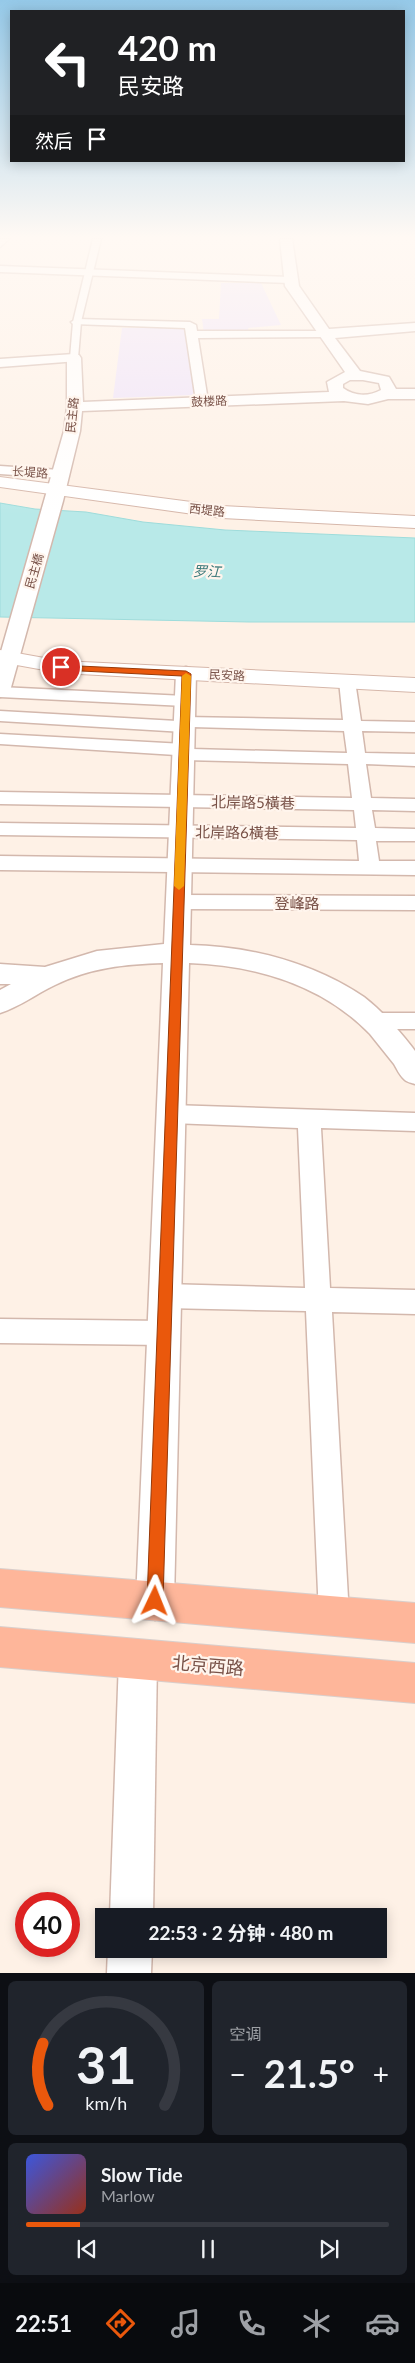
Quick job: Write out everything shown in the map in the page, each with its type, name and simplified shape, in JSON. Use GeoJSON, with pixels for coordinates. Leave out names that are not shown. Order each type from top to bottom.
{"type":"FeatureCollection","features":[{"type":"Feature","properties":{"kind":"highway"},"geometry":{"type":"LineString","coordinates":[[0,1588],[415,1623]]}},
{"type":"Feature","properties":{"kind":"highway","name":"北京西路"},"geometry":{"type":"LineString","coordinates":[[0,1647],[415,1683]]}},
{"type":"Feature","properties":{"kind":"main road","name":"西堤路"},"geometry":{"type":"LineString","coordinates":[[0,482],[57,488],[222,512],[354,521],[415,522]]}},
{"type":"Feature","properties":{"kind":"main road","name":"民安路"},"geometry":{"type":"LineString","coordinates":[[8,651],[61,667],[185,721],[347,681],[415,684]]}},
{"type":"Feature","properties":{"kind":"street","name":"民主路"},"geometry":{"type":"LineString","coordinates":[[57,488],[72,431],[75,406],[74,358],[76,331]]}},
{"type":"Feature","properties":{"kind":"street"},"geometry":{"type":"LineString","coordinates":[[191,331],[202,401]]}},
{"type":"Feature","properties":{"kind":"street"},"geometry":{"type":"LineString","coordinates":[[324,331],[355,375]]}},
{"type":"Feature","properties":{"kind":"street"},"geometry":{"type":"LineString","coordinates":[[192,335],[326,334],[363,331]]}},
{"type":"Feature","properties":{"kind":"street"},"geometry":{"type":"LineString","coordinates":[[0,363],[74,358]]}},
{"type":"Feature","properties":{"kind":"street"},"geometry":{"type":"LineString","coordinates":[[344,396],[334,389],[335,382],[355,375],[370,376],[384,380],[390,387],[385,394]]}},
{"type":"Feature","properties":{"kind":"street","name":"鼓楼路"},"geometry":{"type":"LineString","coordinates":[[75,406],[344,396],[369,399],[385,394],[415,394]]}},
{"type":"Feature","properties":{"kind":"street","name":"长堤路"},"geometry":{"type":"LineString","coordinates":[[0,470],[57,488]]}},
{"type":"Feature","properties":{"kind":"street","name":"民主橋"},"geometry":{"type":"LineString","coordinates":[[0,691],[8,651],[57,488]]}},
{"type":"Feature","properties":{"kind":"street"},"geometry":{"type":"LineString","coordinates":[[347,681],[370,868]]}},
{"type":"Feature","properties":{"kind":"street"},"geometry":{"type":"LineString","coordinates":[[0,691],[185,721],[356,758],[415,760]]}},
{"type":"Feature","properties":{"kind":"street"},"geometry":{"type":"LineString","coordinates":[[0,716],[415,727]]}},
{"type":"Feature","properties":{"kind":"street"},"geometry":{"type":"LineString","coordinates":[[0,738],[185,721]]}},
{"type":"Feature","properties":{"kind":"street"},"geometry":{"type":"LineString","coordinates":[[155,1601],[185,721]]}},
{"type":"Feature","properties":{"kind":"street","name":"北岸路5橫巷"},"geometry":{"type":"LineString","coordinates":[[0,798],[415,805]]}},
{"type":"Feature","properties":{"kind":"street","name":"北岸路6橫巷"},"geometry":{"type":"LineString","coordinates":[[0,829],[415,835]]}},
{"type":"Feature","properties":{"kind":"street"},"geometry":{"type":"LineString","coordinates":[[0,863],[415,868]]}},
{"type":"Feature","properties":{"kind":"street","name":"登峰路"},"geometry":{"type":"LineString","coordinates":[[178,902],[415,904]]}},
{"type":"Feature","properties":{"kind":"street"},"geometry":{"type":"LineString","coordinates":[[0,1003],[49,977],[95,960],[133,955],[177,954],[241,960],[280,970],[332,990],[373,1021],[406,1059],[415,1073]]}},
{"type":"Feature","properties":{"kind":"street"},"geometry":{"type":"LineString","coordinates":[[0,974],[49,977]]}},
{"type":"Feature","properties":{"kind":"street"},"geometry":{"type":"LineString","coordinates":[[373,1021],[415,1021]]}},
{"type":"Feature","properties":{"kind":"street"},"geometry":{"type":"LineString","coordinates":[[171,1114],[415,1122]]}},
{"type":"Feature","properties":{"kind":"street"},"geometry":{"type":"LineString","coordinates":[[309,1118],[334,1616]]}},
{"type":"Feature","properties":{"kind":"street"},"geometry":{"type":"LineString","coordinates":[[166,1296],[415,1302]]}},
{"type":"Feature","properties":{"kind":"street"},"geometry":{"type":"LineString","coordinates":[[0,1331],[164,1334]]}},
{"type":"Feature","properties":{"kind":"street"},"geometry":{"type":"LineString","coordinates":[[130,1908],[138,1659]]}},
{"type":"Feature","properties":{"kind":"street"},"geometry":{"type":"LineString","coordinates":[[129,1973],[130,1958]]}},
{"type":"Feature","properties":{"kind":"shaded area"},"geometry":{"type":"Polygon","coordinates":[[[122,331],[186,331],[194,395],[113,398],[122,331]]]}},
{"type":"Feature","properties":{"kind":"shaded area"},"geometry":{"type":"Polygon","coordinates":[[[204,331],[249,332],[204,333],[204,331]]]}},
{"type":"Feature","properties":{"kind":"water","name":"罗江"},"geometry":{"type":"Polygon","coordinates":[[[0,503],[35,509],[86,512],[143,522],[225,530],[415,538],[415,622],[249,622],[0,617],[0,503]]]}},
{"type":"Feature","properties":{"kind":"slow traffic"},"geometry":{"type":"LineString","coordinates":[[179,886],[186,676]]}},
{"type":"Feature","properties":{"kind":"route"},"geometry":{"type":"LineString","coordinates":[[61,667],[186,674],[155,1601]]}}]}
